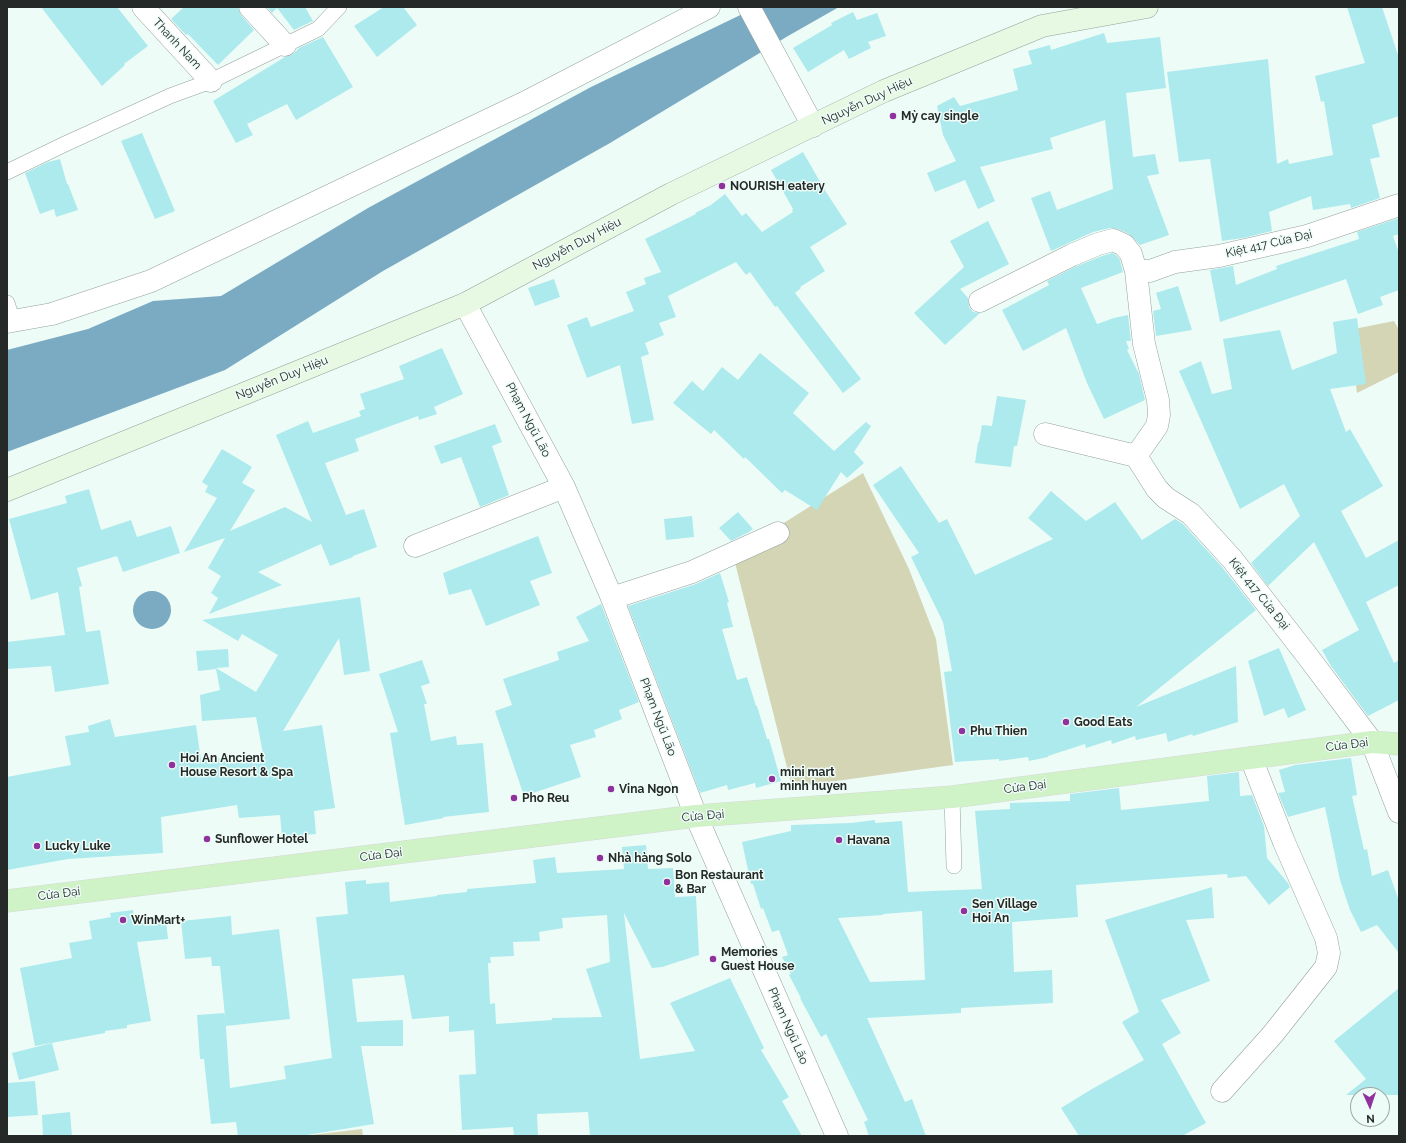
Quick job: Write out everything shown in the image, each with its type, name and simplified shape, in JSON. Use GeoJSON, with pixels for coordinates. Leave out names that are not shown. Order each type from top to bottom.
{"type":"FeatureCollection","features":[{"type":"Feature","properties":{"kind":"main road","name":"Nguyễn Duy Hiệu"},"geometry":{"type":"LineString","coordinates":[[7,490],[465,304],[671,194],[884,91],[1042,26],[1147,7]]}},
{"type":"Feature","properties":{"kind":"main road","name":"Cửa Đại"},"geometry":{"type":"LineString","coordinates":[[7,901],[696,816],[952,797],[1372,742],[1399,744]]}},
{"type":"Feature","properties":{"kind":"street","name":"Thanh Nam"},"geometry":{"type":"LineString","coordinates":[[143,7],[211,81]]}},
{"type":"Feature","properties":{"kind":"street"},"geometry":{"type":"LineString","coordinates":[[250,7],[284,45]]}},
{"type":"Feature","properties":{"kind":"street"},"geometry":{"type":"LineString","coordinates":[[9,315],[52,314],[150,281],[524,103],[709,7]]}},
{"type":"Feature","properties":{"kind":"street"},"geometry":{"type":"LineString","coordinates":[[749,7],[813,126]]}},
{"type":"Feature","properties":{"kind":"street","name":"Kiệt 417 Cửa Đại"},"geometry":{"type":"LineString","coordinates":[[1136,272],[1150,271],[1175,262],[1219,256],[1307,236],[1399,205]]}},
{"type":"Feature","properties":{"kind":"street"},"geometry":{"type":"LineString","coordinates":[[980,300],[1072,255],[1098,244],[1112,240],[1124,245],[1131,254],[1136,272],[1144,344],[1158,400],[1159,414],[1157,426],[1136,456],[1045,434]]}},
{"type":"Feature","properties":{"kind":"street","name":"Phạm Ngũ Lão"},"geometry":{"type":"LineString","coordinates":[[465,304],[564,488],[612,598],[696,816],[837,1136]]}},
{"type":"Feature","properties":{"kind":"street","name":"Kiệt 417 Cửa Đại"},"geometry":{"type":"LineString","coordinates":[[1136,456],[1157,489],[1166,498],[1192,514],[1232,560],[1309,658],[1372,742],[1399,812]]}},
{"type":"Feature","properties":{"kind":"street"},"geometry":{"type":"LineString","coordinates":[[415,546],[564,488]]}},
{"type":"Feature","properties":{"kind":"street"},"geometry":{"type":"LineString","coordinates":[[612,598],[692,572],[778,533]]}},
{"type":"Feature","properties":{"kind":"street"},"geometry":{"type":"LineString","coordinates":[[1222,1091],[1278,1028],[1326,967],[1329,954],[1326,938],[1284,842],[1252,758]]}},
{"type":"Feature","properties":{"kind":"lane"},"geometry":{"type":"LineString","coordinates":[[7,172],[170,96],[211,81],[318,29],[339,7]]}},
{"type":"Feature","properties":{"kind":"lane"},"geometry":{"type":"LineString","coordinates":[[952,797],[954,866]]}},
{"type":"Feature","properties":{"kind":"green space"},"geometry":{"type":"Polygon","coordinates":[[[1394,321],[1399,330],[1399,372],[1357,393],[1349,330],[1394,321]]]}},
{"type":"Feature","properties":{"kind":"green space"},"geometry":{"type":"Polygon","coordinates":[[[863,473],[909,569],[936,639],[953,765],[792,787],[733,555],[863,473]]]}},
{"type":"Feature","properties":{"kind":"green space"},"geometry":{"type":"Polygon","coordinates":[[[362,1129],[363,1136],[303,1136],[362,1129]]]}},
{"type":"Feature","properties":{"kind":"water"},"geometry":{"type":"Polygon","coordinates":[[[757,7],[839,7],[610,143],[383,271],[225,370],[7,452],[7,350],[88,329],[153,301],[221,296],[368,208],[591,87],[757,7]]]}},
{"type":"Feature","properties":{"kind":"water"},"geometry":{"type":"Polygon","coordinates":[[[152,591],[165,597],[171,610],[165,623],[152,629],[139,623],[133,610],[139,597],[152,591]]]}},
{"type":"Feature","properties":{"kind":"building"},"geometry":{"type":"Polygon","coordinates":[[[41,7],[117,7],[148,46],[124,64],[125,65],[102,86],[41,7]]]}},
{"type":"Feature","properties":{"kind":"building"},"geometry":{"type":"Polygon","coordinates":[[[184,7],[238,7],[241,15],[254,30],[218,65],[171,19],[184,7]]]}},
{"type":"Feature","properties":{"kind":"building"},"geometry":{"type":"Polygon","coordinates":[[[267,7],[305,7],[313,21],[294,30],[277,8],[272,13],[267,7]]]}},
{"type":"Feature","properties":{"kind":"building"},"geometry":{"type":"Polygon","coordinates":[[[384,7],[403,7],[417,25],[377,57],[354,26],[384,7]]]}},
{"type":"Feature","properties":{"kind":"building"},"geometry":{"type":"Polygon","coordinates":[[[1347,7],[1382,7],[1399,58],[1399,116],[1372,125],[1380,157],[1370,159],[1380,198],[1351,208],[1350,204],[1313,210],[1311,196],[1269,212],[1272,231],[1222,241],[1210,159],[1179,162],[1167,72],[1268,59],[1277,164],[1288,159],[1289,164],[1333,155],[1324,101],[1321,102],[1315,76],[1365,63],[1347,7]]]}},
{"type":"Feature","properties":{"kind":"building"},"geometry":{"type":"Polygon","coordinates":[[[853,12],[857,20],[877,13],[886,36],[868,42],[871,48],[849,59],[844,50],[808,72],[793,48],[832,25],[831,23],[853,12]]]}},
{"type":"Feature","properties":{"kind":"building"},"geometry":{"type":"Polygon","coordinates":[[[1104,33],[1107,43],[1160,37],[1166,88],[1126,93],[1133,157],[1155,154],[1159,174],[1147,176],[1169,235],[1140,245],[1129,234],[1118,229],[1110,228],[1093,232],[1051,251],[1031,198],[1050,191],[1057,210],[1113,189],[1105,120],[1050,138],[1053,149],[980,167],[995,201],[978,209],[965,180],[935,192],[927,173],[956,161],[943,135],[937,106],[954,97],[960,106],[1018,90],[1013,69],[1032,64],[1028,51],[1050,45],[1051,50],[1104,33]]]}},
{"type":"Feature","properties":{"kind":"building"},"geometry":{"type":"Polygon","coordinates":[[[323,37],[353,87],[296,120],[287,104],[247,124],[253,135],[236,143],[213,101],[285,57],[293,54],[299,48],[323,37]]]}},
{"type":"Feature","properties":{"kind":"building"},"geometry":{"type":"Polygon","coordinates":[[[142,133],[175,211],[155,219],[121,141],[142,133]]]}},
{"type":"Feature","properties":{"kind":"building"},"geometry":{"type":"Polygon","coordinates":[[[803,152],[826,192],[847,224],[810,247],[825,271],[800,287],[801,288],[795,293],[861,379],[843,393],[777,306],[775,307],[750,272],[746,275],[736,262],[668,296],[676,317],[659,323],[664,335],[645,343],[649,354],[641,357],[654,420],[632,424],[620,365],[587,378],[567,325],[587,317],[591,327],[634,311],[626,292],[646,284],[644,278],[661,272],[645,239],[696,214],[695,213],[711,205],[725,194],[742,216],[746,213],[762,232],[793,212],[793,209],[771,170],[803,152]]]}},
{"type":"Feature","properties":{"kind":"building"},"geometry":{"type":"Polygon","coordinates":[[[60,159],[67,184],[78,210],[56,217],[54,209],[40,214],[25,173],[48,162],[60,159]]]}},
{"type":"Feature","properties":{"kind":"building"},"geometry":{"type":"Polygon","coordinates":[[[1399,218],[1399,234],[1393,236],[1399,253],[1399,290],[1380,297],[1383,305],[1358,314],[1346,279],[1220,322],[1210,270],[1233,266],[1236,285],[1277,269],[1276,266],[1359,239],[1357,232],[1399,218]]]}},
{"type":"Feature","properties":{"kind":"building"},"geometry":{"type":"Polygon","coordinates":[[[988,221],[1009,264],[960,289],[968,298],[969,307],[973,312],[980,313],[945,345],[914,313],[964,267],[950,241],[988,221]]]}},
{"type":"Feature","properties":{"kind":"building"},"geometry":{"type":"Polygon","coordinates":[[[1112,253],[1120,260],[1123,272],[1081,288],[1097,324],[1128,315],[1131,341],[1126,341],[1129,349],[1127,350],[1139,374],[1145,400],[1104,419],[1087,383],[1066,328],[1023,351],[1002,310],[1049,285],[1047,281],[1077,266],[1112,253]]]}},
{"type":"Feature","properties":{"kind":"building"},"geometry":{"type":"Polygon","coordinates":[[[554,279],[560,297],[535,306],[528,288],[554,279]]]}},
{"type":"Feature","properties":{"kind":"building"},"geometry":{"type":"Polygon","coordinates":[[[1178,286],[1192,330],[1156,336],[1153,311],[1161,309],[1156,293],[1178,286]]]}},
{"type":"Feature","properties":{"kind":"building"},"geometry":{"type":"Polygon","coordinates":[[[1357,318],[1366,384],[1330,389],[1346,432],[1350,429],[1383,486],[1341,511],[1366,558],[1399,540],[1399,585],[1366,602],[1394,663],[1399,660],[1399,700],[1368,716],[1331,666],[1322,650],[1359,630],[1314,542],[1268,586],[1251,563],[1300,516],[1284,484],[1240,509],[1179,371],[1201,361],[1212,394],[1232,389],[1223,339],[1280,330],[1292,370],[1337,353],[1333,322],[1357,318]]]}},
{"type":"Feature","properties":{"kind":"building"},"geometry":{"type":"Polygon","coordinates":[[[442,348],[463,394],[434,407],[437,414],[419,420],[418,416],[355,439],[359,451],[325,463],[346,515],[364,509],[377,547],[330,566],[321,544],[258,572],[282,585],[209,614],[218,598],[211,593],[221,576],[208,568],[225,538],[184,552],[217,498],[205,492],[208,486],[202,482],[222,449],[252,467],[242,483],[255,490],[230,531],[285,507],[312,522],[276,435],[308,421],[313,433],[361,416],[359,411],[365,409],[360,394],[404,379],[399,366],[442,348]]]}},
{"type":"Feature","properties":{"kind":"building"},"geometry":{"type":"Polygon","coordinates":[[[760,353],[809,393],[793,413],[834,451],[866,422],[871,426],[854,452],[864,463],[847,478],[841,472],[817,510],[785,490],[782,493],[745,457],[744,459],[714,430],[711,434],[673,403],[692,381],[703,391],[722,367],[738,380],[760,353]]]}},
{"type":"Feature","properties":{"kind":"building"},"geometry":{"type":"Polygon","coordinates":[[[997,396],[1026,400],[1017,446],[1014,446],[1011,467],[975,463],[982,425],[992,426],[997,396]]]}},
{"type":"Feature","properties":{"kind":"building"},"geometry":{"type":"Polygon","coordinates":[[[495,424],[502,442],[492,446],[509,495],[480,507],[461,457],[441,464],[434,446],[495,424]]]}},
{"type":"Feature","properties":{"kind":"building"},"geometry":{"type":"Polygon","coordinates":[[[901,466],[939,523],[947,519],[975,575],[1053,539],[1028,518],[1051,491],[1086,521],[1115,502],[1142,540],[1175,519],[1183,524],[1222,567],[1256,610],[1136,707],[1236,666],[1238,722],[1168,742],[1166,733],[1136,740],[1135,736],[1112,744],[1111,740],[1086,748],[1085,744],[1048,757],[1029,761],[1028,757],[999,761],[999,759],[955,762],[944,672],[952,671],[943,622],[911,557],[919,553],[873,485],[901,466]]]}},
{"type":"Feature","properties":{"kind":"building"},"geometry":{"type":"Polygon","coordinates":[[[89,489],[101,530],[131,520],[137,537],[171,526],[180,553],[123,572],[117,556],[77,568],[82,586],[79,587],[86,632],[100,630],[109,684],[55,692],[51,666],[7,669],[7,642],[65,635],[58,592],[31,600],[9,519],[67,503],[65,496],[89,489]]]}},
{"type":"Feature","properties":{"kind":"building"},"geometry":{"type":"Polygon","coordinates":[[[738,512],[753,529],[731,541],[719,528],[738,512]]]}},
{"type":"Feature","properties":{"kind":"building"},"geometry":{"type":"Polygon","coordinates":[[[692,516],[694,537],[666,540],[664,519],[692,516]]]}},
{"type":"Feature","properties":{"kind":"building"},"geometry":{"type":"Polygon","coordinates":[[[538,536],[552,573],[530,581],[540,605],[486,626],[471,589],[449,595],[443,573],[538,536]]]}},
{"type":"Feature","properties":{"kind":"building"},"geometry":{"type":"Polygon","coordinates":[[[720,573],[729,602],[727,603],[733,627],[722,629],[737,680],[747,677],[767,739],[769,739],[781,781],[756,788],[755,783],[728,790],[727,785],[700,793],[628,606],[696,584],[720,573]]]}},
{"type":"Feature","properties":{"kind":"building"},"geometry":{"type":"Polygon","coordinates":[[[360,597],[370,671],[344,675],[339,638],[283,731],[322,725],[335,808],[314,811],[316,834],[282,837],[280,815],[239,818],[237,805],[161,817],[163,853],[68,859],[7,870],[7,777],[71,765],[65,736],[89,732],[88,726],[110,719],[115,737],[196,725],[201,760],[263,754],[256,717],[202,721],[200,695],[220,690],[216,669],[198,671],[196,651],[228,649],[229,667],[216,668],[256,692],[278,655],[242,634],[238,641],[202,620],[360,597]]]}},
{"type":"Feature","properties":{"kind":"building"},"geometry":{"type":"Polygon","coordinates":[[[601,604],[639,702],[619,710],[622,719],[594,730],[596,737],[570,745],[581,777],[524,796],[495,711],[512,705],[503,679],[559,660],[557,652],[589,641],[576,617],[601,604]]]}},
{"type":"Feature","properties":{"kind":"building"},"geometry":{"type":"Polygon","coordinates":[[[1279,648],[1306,710],[1288,718],[1284,708],[1264,716],[1248,661],[1279,648]]]}},
{"type":"Feature","properties":{"kind":"building"},"geometry":{"type":"Polygon","coordinates":[[[422,660],[430,683],[421,686],[427,704],[424,704],[431,741],[456,736],[457,745],[483,743],[489,812],[443,817],[444,818],[405,825],[390,733],[398,732],[379,674],[422,660]]]}},
{"type":"Feature","properties":{"kind":"building"},"geometry":{"type":"Polygon","coordinates":[[[1351,758],[1357,795],[1352,796],[1364,850],[1367,849],[1372,876],[1388,870],[1399,901],[1399,953],[1377,925],[1361,932],[1350,910],[1340,880],[1325,807],[1288,817],[1278,793],[1285,792],[1279,770],[1295,765],[1351,758]]]}},
{"type":"Feature","properties":{"kind":"building"},"geometry":{"type":"Polygon","coordinates":[[[1239,772],[1240,796],[1252,795],[1264,826],[1267,858],[1290,887],[1269,905],[1246,876],[1228,878],[1227,874],[1076,885],[1078,917],[1012,922],[1014,972],[1052,970],[1053,1003],[961,1008],[961,1013],[867,1018],[905,1102],[912,1099],[926,1136],[869,1136],[864,1122],[868,1120],[826,1034],[821,1037],[789,975],[791,974],[782,957],[788,955],[779,930],[772,932],[763,908],[761,909],[753,884],[751,884],[742,842],[791,831],[791,825],[851,823],[875,820],[875,823],[902,821],[908,892],[982,889],[975,811],[1010,809],[1010,803],[1070,801],[1070,794],[1119,788],[1121,810],[1209,801],[1207,776],[1239,772]],[[922,911],[838,918],[870,982],[925,980],[922,911]]]}},
{"type":"Feature","properties":{"kind":"building"},"geometry":{"type":"Polygon","coordinates":[[[646,845],[648,869],[673,868],[675,897],[696,896],[699,955],[662,967],[652,968],[624,913],[640,1059],[695,1051],[670,1003],[730,978],[764,1048],[761,1050],[789,1097],[782,1101],[802,1136],[590,1136],[588,1112],[537,1114],[538,1136],[514,1136],[513,1127],[462,1130],[459,1075],[476,1074],[474,1030],[449,1032],[449,1016],[412,1019],[404,975],[352,979],[357,1022],[403,1020],[403,1046],[361,1046],[374,1124],[301,1136],[238,1136],[236,1122],[211,1124],[204,1059],[200,1059],[197,1015],[225,1013],[230,1088],[286,1079],[284,1066],[332,1058],[316,917],[348,914],[345,882],[366,880],[366,884],[389,882],[390,902],[467,892],[467,889],[536,883],[533,860],[555,857],[557,873],[624,869],[622,847],[646,845]],[[607,915],[562,918],[563,928],[539,932],[540,941],[513,942],[514,956],[490,957],[491,963],[488,963],[490,1004],[495,1003],[496,1024],[552,1020],[552,1018],[602,1017],[586,969],[610,962],[607,915]]]}},
{"type":"Feature","properties":{"kind":"building"},"geometry":{"type":"Polygon","coordinates":[[[1212,887],[1214,918],[1186,920],[1210,981],[1161,1000],[1181,1033],[1162,1044],[1206,1123],[1182,1136],[1079,1136],[1061,1108],[1144,1060],[1122,1022],[1139,1012],[1105,920],[1212,887]]]}},
{"type":"Feature","properties":{"kind":"building"},"geometry":{"type":"Polygon","coordinates":[[[133,910],[135,923],[166,921],[168,939],[137,942],[151,1021],[127,1025],[127,1028],[105,1031],[105,1033],[35,1046],[20,968],[72,958],[69,943],[92,939],[89,921],[111,917],[110,913],[133,910]]]}},
{"type":"Feature","properties":{"kind":"building"},"geometry":{"type":"Polygon","coordinates":[[[231,916],[232,935],[279,929],[290,1019],[226,1026],[220,966],[212,966],[211,957],[185,959],[181,921],[231,916]]]}},
{"type":"Feature","properties":{"kind":"building"},"geometry":{"type":"Polygon","coordinates":[[[1399,988],[1399,1095],[1390,1095],[1390,1087],[1356,1087],[1366,1079],[1334,1041],[1399,988]]]}},
{"type":"Feature","properties":{"kind":"building"},"geometry":{"type":"Polygon","coordinates":[[[52,1043],[59,1070],[19,1080],[12,1053],[52,1043]]]}},
{"type":"Feature","properties":{"kind":"building"},"geometry":{"type":"Polygon","coordinates":[[[35,1081],[38,1115],[7,1117],[7,1083],[35,1081]]]}},
{"type":"Feature","properties":{"kind":"building"},"geometry":{"type":"Polygon","coordinates":[[[70,1112],[72,1136],[43,1136],[42,1115],[70,1112]]]}},
{"type":"Feature","properties":{"kind":"place","name":"Mỳ cay single"},"geometry":{"type":"Point","coordinates":[893,116]}},
{"type":"Feature","properties":{"kind":"place","name":"NOURISH eatery"},"geometry":{"type":"Point","coordinates":[722,186]}},
{"type":"Feature","properties":{"kind":"place","name":"Good Eats"},"geometry":{"type":"Point","coordinates":[1066,722]}},
{"type":"Feature","properties":{"kind":"place","name":"Phu Thien"},"geometry":{"type":"Point","coordinates":[962,731]}},
{"type":"Feature","properties":{"kind":"place","name":"Hoi An Ancient House Resort & Spa"},"geometry":{"type":"Point","coordinates":[172,765]}},
{"type":"Feature","properties":{"kind":"place","name":"mini mart minh huyen"},"geometry":{"type":"Point","coordinates":[772,779]}},
{"type":"Feature","properties":{"kind":"place","name":"Vina Ngon"},"geometry":{"type":"Point","coordinates":[611,789]}},
{"type":"Feature","properties":{"kind":"place","name":"Pho Reu"},"geometry":{"type":"Point","coordinates":[514,798]}},
{"type":"Feature","properties":{"kind":"place","name":"Sunflower Hotel"},"geometry":{"type":"Point","coordinates":[207,839]}},
{"type":"Feature","properties":{"kind":"place","name":"Havana"},"geometry":{"type":"Point","coordinates":[839,840]}},
{"type":"Feature","properties":{"kind":"place","name":"Lucky Luke"},"geometry":{"type":"Point","coordinates":[37,846]}},
{"type":"Feature","properties":{"kind":"place","name":"Nhà hàng Solo"},"geometry":{"type":"Point","coordinates":[600,858]}},
{"type":"Feature","properties":{"kind":"place","name":"Bon Restaurant & Bar"},"geometry":{"type":"Point","coordinates":[667,882]}},
{"type":"Feature","properties":{"kind":"place","name":"Sen Village Hoi An"},"geometry":{"type":"Point","coordinates":[964,911]}},
{"type":"Feature","properties":{"kind":"place","name":"WinMart+"},"geometry":{"type":"Point","coordinates":[123,920]}},
{"type":"Feature","properties":{"kind":"place","name":"Memories Guest House"},"geometry":{"type":"Point","coordinates":[713,959]}}]}
